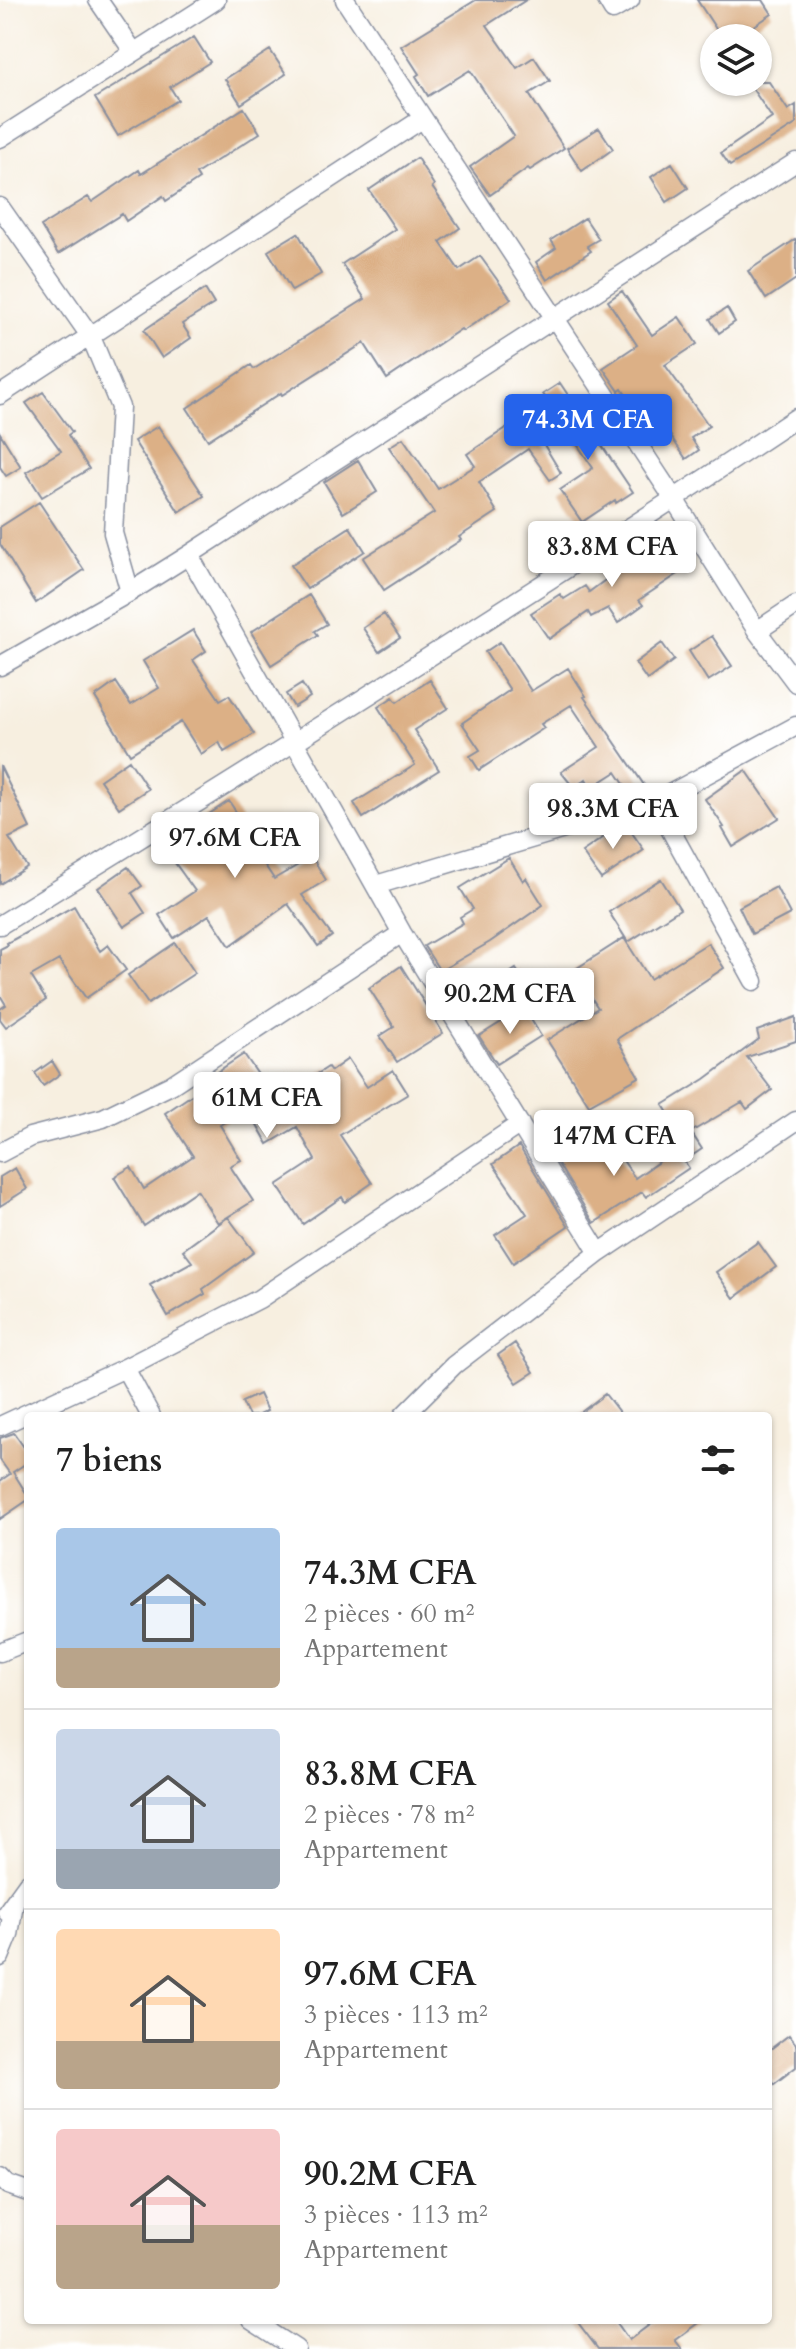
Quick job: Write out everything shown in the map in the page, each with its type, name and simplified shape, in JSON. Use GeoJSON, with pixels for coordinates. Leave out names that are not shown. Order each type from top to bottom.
{"type":"FeatureCollection","features":[{"type":"Feature","properties":{"kind":"street"},"geometry":{"type":"LineString","coordinates":[[98,0],[133,51]]}},
{"type":"Feature","properties":{"kind":"street"},"geometry":{"type":"LineString","coordinates":[[0,138],[216,0]]}},
{"type":"Feature","properties":{"kind":"street"},"geometry":{"type":"LineString","coordinates":[[345,0],[674,499],[757,631],[796,683]]}},
{"type":"Feature","properties":{"kind":"street"},"geometry":{"type":"LineString","coordinates":[[607,0],[613,10],[630,0]]}},
{"type":"Feature","properties":{"kind":"street"},"geometry":{"type":"LineString","coordinates":[[0,395],[422,119]]}},
{"type":"Feature","properties":{"kind":"street"},"geometry":{"type":"LineString","coordinates":[[0,666],[189,555],[796,162]]}},
{"type":"Feature","properties":{"kind":"street"},"geometry":{"type":"LineString","coordinates":[[0,207],[91,337],[120,407],[113,533],[130,592]]}},
{"type":"Feature","properties":{"kind":"street"},"geometry":{"type":"LineString","coordinates":[[0,925],[296,743],[796,418]]}},
{"type":"Feature","properties":{"kind":"street"},"geometry":{"type":"LineString","coordinates":[[189,555],[402,933],[599,1253]]}},
{"type":"Feature","properties":{"kind":"street"},"geometry":{"type":"LineString","coordinates":[[757,631],[796,605]]}},
{"type":"Feature","properties":{"kind":"street"},"geometry":{"type":"LineString","coordinates":[[376,885],[655,802],[796,726]]}},
{"type":"Feature","properties":{"kind":"street"},"geometry":{"type":"LineString","coordinates":[[655,802],[754,981]]}},
{"type":"Feature","properties":{"kind":"street"},"geometry":{"type":"LineString","coordinates":[[0,1153],[30,1137],[103,1118],[171,1085],[402,933]]}},
{"type":"Feature","properties":{"kind":"street"},"geometry":{"type":"LineString","coordinates":[[407,1412],[454,1365],[599,1253],[796,1121]]}},
{"type":"Feature","properties":{"kind":"street"},"geometry":{"type":"LineString","coordinates":[[30,1412],[125,1368],[259,1299],[520,1124]]}},
{"type":"Feature","properties":{"kind":"street"},"geometry":{"type":"LineString","coordinates":[[125,1368],[149,1412]]}},
{"type":"Feature","properties":{"kind":"street"},"geometry":{"type":"LineString","coordinates":[[0,1426],[24,1415]]}},
{"type":"Feature","properties":{"kind":"street"},"geometry":{"type":"LineString","coordinates":[[0,1652],[24,1643]]}},
{"type":"Feature","properties":{"kind":"street"},"geometry":{"type":"LineString","coordinates":[[0,1920],[24,1889]]}},
{"type":"Feature","properties":{"kind":"street"},"geometry":{"type":"LineString","coordinates":[[0,1957],[9,1935],[14,1903]]}},
{"type":"Feature","properties":{"kind":"street"},"geometry":{"type":"LineString","coordinates":[[0,2177],[8,2185],[24,2191]]}},
{"type":"Feature","properties":{"kind":"street"},"geometry":{"type":"LineString","coordinates":[[257,2324],[296,2349]]}},
{"type":"Feature","properties":{"kind":"building"},"geometry":{"type":"Polygon","coordinates":[[[476,0],[526,0],[487,25],[517,68],[534,57],[550,81],[529,94],[564,148],[530,170],[528,168],[490,195],[470,167],[514,136],[470,70],[428,96],[416,76],[419,74],[401,46],[476,0]]]}},
{"type":"Feature","properties":{"kind":"building"},"geometry":{"type":"Polygon","coordinates":[[[697,0],[763,0],[772,14],[757,24],[713,24],[697,0]]]}},
{"type":"Feature","properties":{"kind":"building"},"geometry":{"type":"Polygon","coordinates":[[[194,37],[210,62],[170,87],[178,100],[118,136],[95,98],[194,37]]]}},
{"type":"Feature","properties":{"kind":"building"},"geometry":{"type":"Polygon","coordinates":[[[270,50],[286,74],[241,104],[225,79],[270,50]]]}},
{"type":"Feature","properties":{"kind":"building"},"geometry":{"type":"Polygon","coordinates":[[[772,86],[788,110],[796,105],[796,124],[730,166],[721,153],[772,118],[757,96],[772,96],[772,86]]]}},
{"type":"Feature","properties":{"kind":"building"},"geometry":{"type":"Polygon","coordinates":[[[244,108],[260,133],[196,174],[199,179],[166,201],[163,196],[126,221],[122,214],[58,254],[41,226],[88,197],[92,202],[139,170],[141,174],[244,108]]]}},
{"type":"Feature","properties":{"kind":"building"},"geometry":{"type":"Polygon","coordinates":[[[599,128],[613,149],[582,171],[567,148],[599,128]]]}},
{"type":"Feature","properties":{"kind":"building"},"geometry":{"type":"Polygon","coordinates":[[[417,158],[460,228],[440,242],[459,270],[480,256],[511,299],[387,379],[364,343],[208,440],[187,408],[251,365],[254,369],[365,299],[342,264],[395,229],[369,190],[417,158]]]}},
{"type":"Feature","properties":{"kind":"building"},"geometry":{"type":"Polygon","coordinates":[[[672,163],[688,188],[667,202],[651,177],[672,163]]]}},
{"type":"Feature","properties":{"kind":"building"},"geometry":{"type":"Polygon","coordinates":[[[585,218],[599,239],[587,246],[591,251],[547,280],[536,262],[556,248],[551,240],[585,218]]]}},
{"type":"Feature","properties":{"kind":"building"},"geometry":{"type":"Polygon","coordinates":[[[298,233],[321,274],[292,291],[268,251],[298,233]]]}},
{"type":"Feature","properties":{"kind":"building"},"geometry":{"type":"Polygon","coordinates":[[[796,239],[796,279],[766,299],[748,271],[796,239]]]}},
{"type":"Feature","properties":{"kind":"building"},"geometry":{"type":"Polygon","coordinates":[[[205,289],[214,304],[182,324],[191,338],[162,358],[144,330],[205,289]]]}},
{"type":"Feature","properties":{"kind":"building"},"geometry":{"type":"Polygon","coordinates":[[[622,291],[652,335],[679,317],[697,344],[665,365],[709,426],[691,438],[699,450],[686,459],[646,399],[634,407],[603,368],[637,345],[608,301],[622,291]]]}},
{"type":"Feature","properties":{"kind":"building"},"geometry":{"type":"Polygon","coordinates":[[[727,308],[735,322],[719,333],[710,319],[727,308]]]}},
{"type":"Feature","properties":{"kind":"building"},"geometry":{"type":"Polygon","coordinates":[[[560,383],[633,492],[582,522],[560,490],[593,468],[543,394],[560,383]]]}},
{"type":"Feature","properties":{"kind":"building"},"geometry":{"type":"Polygon","coordinates":[[[43,392],[72,432],[68,435],[89,469],[42,497],[26,472],[61,451],[26,403],[43,392]]]}},
{"type":"Feature","properties":{"kind":"building"},"geometry":{"type":"Polygon","coordinates":[[[526,415],[561,473],[550,480],[528,449],[479,482],[497,512],[459,537],[461,540],[384,590],[363,558],[434,513],[389,447],[403,438],[438,489],[475,466],[467,454],[526,415]]]}},
{"type":"Feature","properties":{"kind":"building"},"geometry":{"type":"Polygon","coordinates":[[[158,426],[204,496],[179,512],[134,441],[158,426]]]}},
{"type":"Feature","properties":{"kind":"building"},"geometry":{"type":"Polygon","coordinates":[[[0,433],[21,467],[6,476],[0,467],[0,433]]]}},
{"type":"Feature","properties":{"kind":"building"},"geometry":{"type":"Polygon","coordinates":[[[358,460],[377,492],[343,513],[324,482],[358,460]]]}},
{"type":"Feature","properties":{"kind":"building"},"geometry":{"type":"Polygon","coordinates":[[[39,502],[84,570],[36,603],[0,544],[0,527],[39,502]]]}},
{"type":"Feature","properties":{"kind":"building"},"geometry":{"type":"Polygon","coordinates":[[[350,527],[365,551],[307,589],[291,565],[350,527]]]}},
{"type":"Feature","properties":{"kind":"building"},"geometry":{"type":"Polygon","coordinates":[[[650,531],[678,574],[639,600],[643,605],[618,623],[608,608],[591,617],[588,612],[549,639],[531,613],[560,594],[564,599],[585,586],[589,592],[631,561],[623,549],[650,531]]]}},
{"type":"Feature","properties":{"kind":"building"},"geometry":{"type":"Polygon","coordinates":[[[309,595],[327,624],[315,631],[318,635],[271,665],[251,632],[309,595]]]}},
{"type":"Feature","properties":{"kind":"building"},"geometry":{"type":"Polygon","coordinates":[[[384,614],[400,638],[379,652],[363,628],[384,614]]]}},
{"type":"Feature","properties":{"kind":"building"},"geometry":{"type":"Polygon","coordinates":[[[193,630],[206,651],[193,660],[220,700],[229,695],[254,734],[224,752],[219,742],[201,754],[181,722],[130,754],[95,697],[116,682],[131,705],[159,688],[143,661],[193,630]]]}},
{"type":"Feature","properties":{"kind":"building"},"geometry":{"type":"Polygon","coordinates":[[[712,636],[732,666],[708,681],[689,651],[712,636]]]}},
{"type":"Feature","properties":{"kind":"building"},"geometry":{"type":"Polygon","coordinates":[[[500,642],[531,691],[568,668],[644,785],[630,793],[616,772],[591,788],[586,779],[574,788],[561,772],[599,747],[571,705],[541,724],[544,728],[479,770],[470,756],[480,750],[462,723],[510,690],[485,652],[500,642]]]}},
{"type":"Feature","properties":{"kind":"building"},"geometry":{"type":"Polygon","coordinates":[[[662,643],[674,660],[647,680],[635,663],[662,643]]]}},
{"type":"Feature","properties":{"kind":"building"},"geometry":{"type":"Polygon","coordinates":[[[430,680],[448,708],[414,730],[439,770],[363,818],[354,803],[415,765],[378,707],[393,697],[397,702],[430,680]]]}},
{"type":"Feature","properties":{"kind":"building"},"geometry":{"type":"Polygon","coordinates":[[[302,684],[310,697],[294,707],[286,694],[302,684]]]}},
{"type":"Feature","properties":{"kind":"building"},"geometry":{"type":"Polygon","coordinates":[[[129,760],[148,789],[119,808],[100,780],[129,760]]]}},
{"type":"Feature","properties":{"kind":"building"},"geometry":{"type":"Polygon","coordinates":[[[0,766],[30,828],[9,838],[27,867],[0,884],[0,766]]]}},
{"type":"Feature","properties":{"kind":"building"},"geometry":{"type":"Polygon","coordinates":[[[746,770],[779,818],[733,847],[705,799],[746,770]]]}},
{"type":"Feature","properties":{"kind":"building"},"geometry":{"type":"Polygon","coordinates":[[[229,801],[256,843],[252,846],[274,879],[312,857],[326,880],[302,895],[332,936],[318,946],[288,904],[230,946],[209,915],[174,938],[159,915],[195,891],[160,842],[229,801]]]}},
{"type":"Feature","properties":{"kind":"building"},"geometry":{"type":"Polygon","coordinates":[[[625,823],[644,850],[601,879],[582,852],[625,823]]]}},
{"type":"Feature","properties":{"kind":"building"},"geometry":{"type":"Polygon","coordinates":[[[509,858],[543,905],[490,942],[440,971],[424,946],[463,923],[460,917],[473,909],[460,888],[509,858]]]}},
{"type":"Feature","properties":{"kind":"building"},"geometry":{"type":"Polygon","coordinates":[[[128,867],[142,886],[132,893],[145,913],[124,927],[98,888],[128,867]]]}},
{"type":"Feature","properties":{"kind":"building"},"geometry":{"type":"Polygon","coordinates":[[[661,879],[680,909],[628,942],[609,912],[661,879]]]}},
{"type":"Feature","properties":{"kind":"building"},"geometry":{"type":"Polygon","coordinates":[[[776,887],[790,914],[752,934],[739,907],[776,887]]]}},
{"type":"Feature","properties":{"kind":"building"},"geometry":{"type":"Polygon","coordinates":[[[74,906],[100,951],[108,945],[126,970],[86,998],[59,960],[31,976],[46,1000],[6,1027],[0,1019],[0,1009],[6,1005],[0,995],[0,949],[74,906]]]}},
{"type":"Feature","properties":{"kind":"building"},"geometry":{"type":"Polygon","coordinates":[[[624,938],[650,979],[708,943],[724,968],[617,1039],[639,1077],[589,1105],[547,1040],[598,1008],[574,970],[624,938]]]}},
{"type":"Feature","properties":{"kind":"building"},"geometry":{"type":"Polygon","coordinates":[[[175,943],[195,973],[148,1004],[128,975],[175,943]]]}},
{"type":"Feature","properties":{"kind":"building"},"geometry":{"type":"Polygon","coordinates":[[[401,966],[443,1033],[397,1062],[380,1036],[394,1027],[369,988],[401,966]]]}},
{"type":"Feature","properties":{"kind":"building"},"geometry":{"type":"Polygon","coordinates":[[[516,969],[532,993],[515,1005],[499,980],[516,969]]]}},
{"type":"Feature","properties":{"kind":"building"},"geometry":{"type":"Polygon","coordinates":[[[524,1008],[541,1036],[497,1064],[479,1036],[524,1008]]]}},
{"type":"Feature","properties":{"kind":"building"},"geometry":{"type":"Polygon","coordinates":[[[796,1017],[796,1041],[747,1057],[772,1090],[747,1109],[742,1102],[691,1132],[702,1149],[687,1159],[671,1135],[679,1130],[663,1105],[759,1039],[757,1031],[796,1017]]]}},
{"type":"Feature","properties":{"kind":"building"},"geometry":{"type":"Polygon","coordinates":[[[244,1054],[276,1101],[328,1067],[331,1071],[348,1059],[367,1087],[393,1070],[408,1094],[340,1135],[372,1183],[345,1202],[342,1197],[303,1224],[277,1185],[315,1160],[297,1127],[268,1144],[247,1107],[220,1125],[241,1160],[230,1166],[253,1201],[218,1223],[197,1190],[144,1226],[114,1177],[131,1167],[144,1189],[193,1156],[165,1113],[205,1086],[202,1082],[244,1054]]]}},
{"type":"Feature","properties":{"kind":"building"},"geometry":{"type":"Polygon","coordinates":[[[52,1061],[60,1074],[43,1086],[35,1073],[52,1061]]]}},
{"type":"Feature","properties":{"kind":"building"},"geometry":{"type":"Polygon","coordinates":[[[607,1137],[635,1178],[676,1150],[689,1168],[646,1197],[642,1192],[594,1223],[557,1162],[575,1151],[578,1156],[607,1137]]]}},
{"type":"Feature","properties":{"kind":"building"},"geometry":{"type":"Polygon","coordinates":[[[519,1146],[568,1226],[513,1263],[495,1235],[527,1214],[493,1164],[519,1146]]]}},
{"type":"Feature","properties":{"kind":"building"},"geometry":{"type":"Polygon","coordinates":[[[15,1168],[27,1189],[0,1206],[0,1177],[15,1168]]]}},
{"type":"Feature","properties":{"kind":"building"},"geometry":{"type":"Polygon","coordinates":[[[228,1217],[254,1252],[203,1289],[205,1294],[168,1316],[150,1285],[192,1262],[183,1250],[228,1217]]]}},
{"type":"Feature","properties":{"kind":"building"},"geometry":{"type":"Polygon","coordinates":[[[758,1242],[776,1267],[734,1298],[716,1272],[758,1242]]]}},
{"type":"Feature","properties":{"kind":"building"},"geometry":{"type":"Polygon","coordinates":[[[515,1343],[534,1372],[517,1383],[498,1355],[515,1343]]]}},
{"type":"Feature","properties":{"kind":"building"},"geometry":{"type":"Polygon","coordinates":[[[259,1394],[267,1411],[247,1412],[242,1402],[259,1394]]]}},
{"type":"Feature","properties":{"kind":"building"},"geometry":{"type":"Polygon","coordinates":[[[605,1394],[619,1412],[581,1412],[605,1394]]]}},
{"type":"Feature","properties":{"kind":"building"},"geometry":{"type":"Polygon","coordinates":[[[14,1433],[24,1447],[24,1465],[13,1472],[24,1490],[24,1503],[0,1519],[0,1481],[10,1474],[0,1460],[0,1438],[14,1433]]]}},
{"type":"Feature","properties":{"kind":"building"},"geometry":{"type":"Polygon","coordinates":[[[789,2035],[796,2044],[796,2067],[774,2084],[772,2081],[772,2048],[789,2035]]]}},
{"type":"Feature","properties":{"kind":"building"},"geometry":{"type":"Polygon","coordinates":[[[579,2324],[618,2324],[629,2340],[651,2324],[697,2324],[675,2340],[682,2349],[598,2349],[579,2324]]]}}]}
